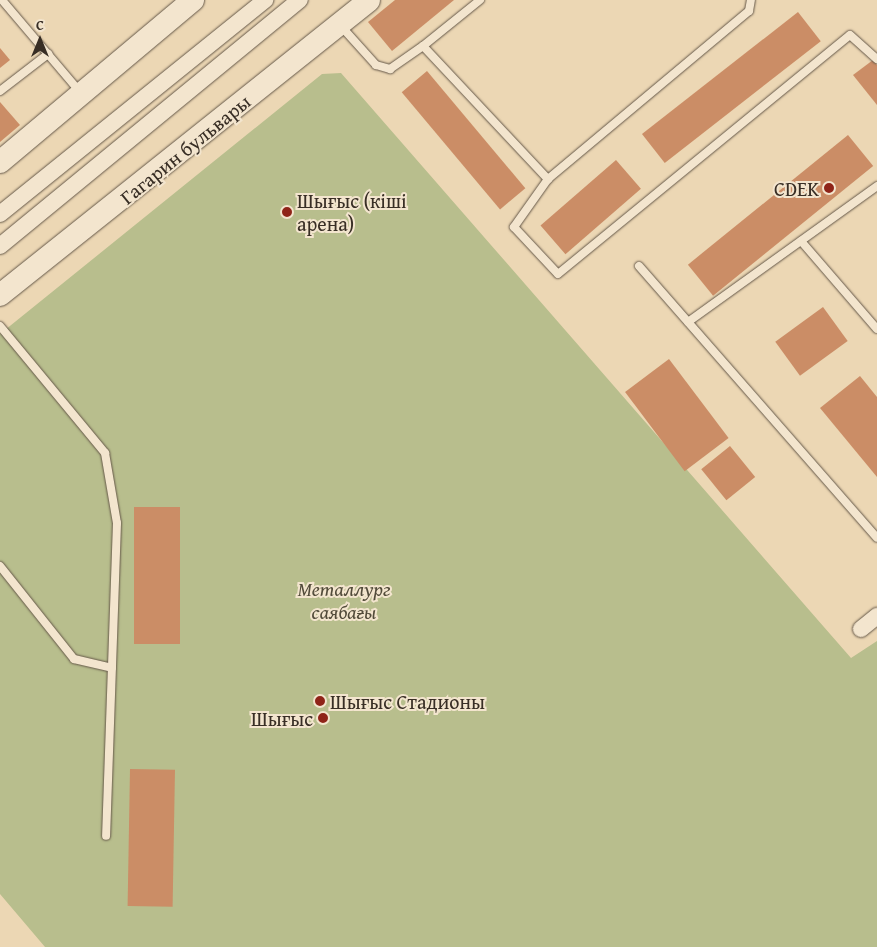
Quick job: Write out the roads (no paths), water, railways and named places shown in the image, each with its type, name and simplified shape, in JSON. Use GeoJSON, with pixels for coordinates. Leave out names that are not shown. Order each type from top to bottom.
{"type":"FeatureCollection","features":[{"type":"Feature","properties":{"kind":"main road"},"geometry":{"type":"LineString","coordinates":[[0,162],[194,0]]}},
{"type":"Feature","properties":{"kind":"main road","name":"Гагарин бульвары"},"geometry":{"type":"LineString","coordinates":[[0,295],[369,0]]}},
{"type":"Feature","properties":{"kind":"street"},"geometry":{"type":"LineString","coordinates":[[0,214],[265,0]]}},
{"type":"Feature","properties":{"kind":"street"},"geometry":{"type":"LineString","coordinates":[[0,246],[300,0]]}},
{"type":"Feature","properties":{"kind":"street"},"geometry":{"type":"LineString","coordinates":[[132,106],[149,124]]}},
{"type":"Feature","properties":{"kind":"street"},"geometry":{"type":"LineString","coordinates":[[861,629],[877,616]]}},
{"type":"Feature","properties":{"kind":"lane"},"geometry":{"type":"LineString","coordinates":[[2,0],[82,94]]}},
{"type":"Feature","properties":{"kind":"lane"},"geometry":{"type":"LineString","coordinates":[[340,25],[376,65],[390,69],[423,46],[480,0]]}},
{"type":"Feature","properties":{"kind":"lane"},"geometry":{"type":"LineString","coordinates":[[751,0],[748,11],[548,179],[514,227],[558,274],[850,35],[877,59]]}},
{"type":"Feature","properties":{"kind":"lane"},"geometry":{"type":"LineString","coordinates":[[423,46],[548,179]]}},
{"type":"Feature","properties":{"kind":"lane"},"geometry":{"type":"LineString","coordinates":[[0,91],[48,54]]}},
{"type":"Feature","properties":{"kind":"lane"},"geometry":{"type":"LineString","coordinates":[[688,322],[877,186]]}},
{"type":"Feature","properties":{"kind":"lane"},"geometry":{"type":"LineString","coordinates":[[801,241],[877,329]]}},
{"type":"Feature","properties":{"kind":"lane"},"geometry":{"type":"LineString","coordinates":[[639,266],[877,538]]}},
{"type":"Feature","properties":{"kind":"lane"},"geometry":{"type":"LineString","coordinates":[[0,326],[105,453],[117,523],[106,836]]}},
{"type":"Feature","properties":{"kind":"lane"},"geometry":{"type":"LineString","coordinates":[[0,566],[74,659],[112,668]]}},
{"type":"Feature","properties":{"kind":"place","name":"CDEK"},"geometry":{"type":"Point","coordinates":[829,188]}},
{"type":"Feature","properties":{"kind":"place","name":"Шығыс (кіші арена)"},"geometry":{"type":"Point","coordinates":[287,212]}},
{"type":"Feature","properties":{"kind":"place","name":"Шығыс Стадионы"},"geometry":{"type":"Point","coordinates":[320,701]}},
{"type":"Feature","properties":{"kind":"place","name":"Шығыс"},"geometry":{"type":"Point","coordinates":[323,718]}},
{"type":"Feature","properties":{"kind":"park label","name":"Металлург саябағы"},"geometry":{"type":"Point","coordinates":[344,600]}}]}
